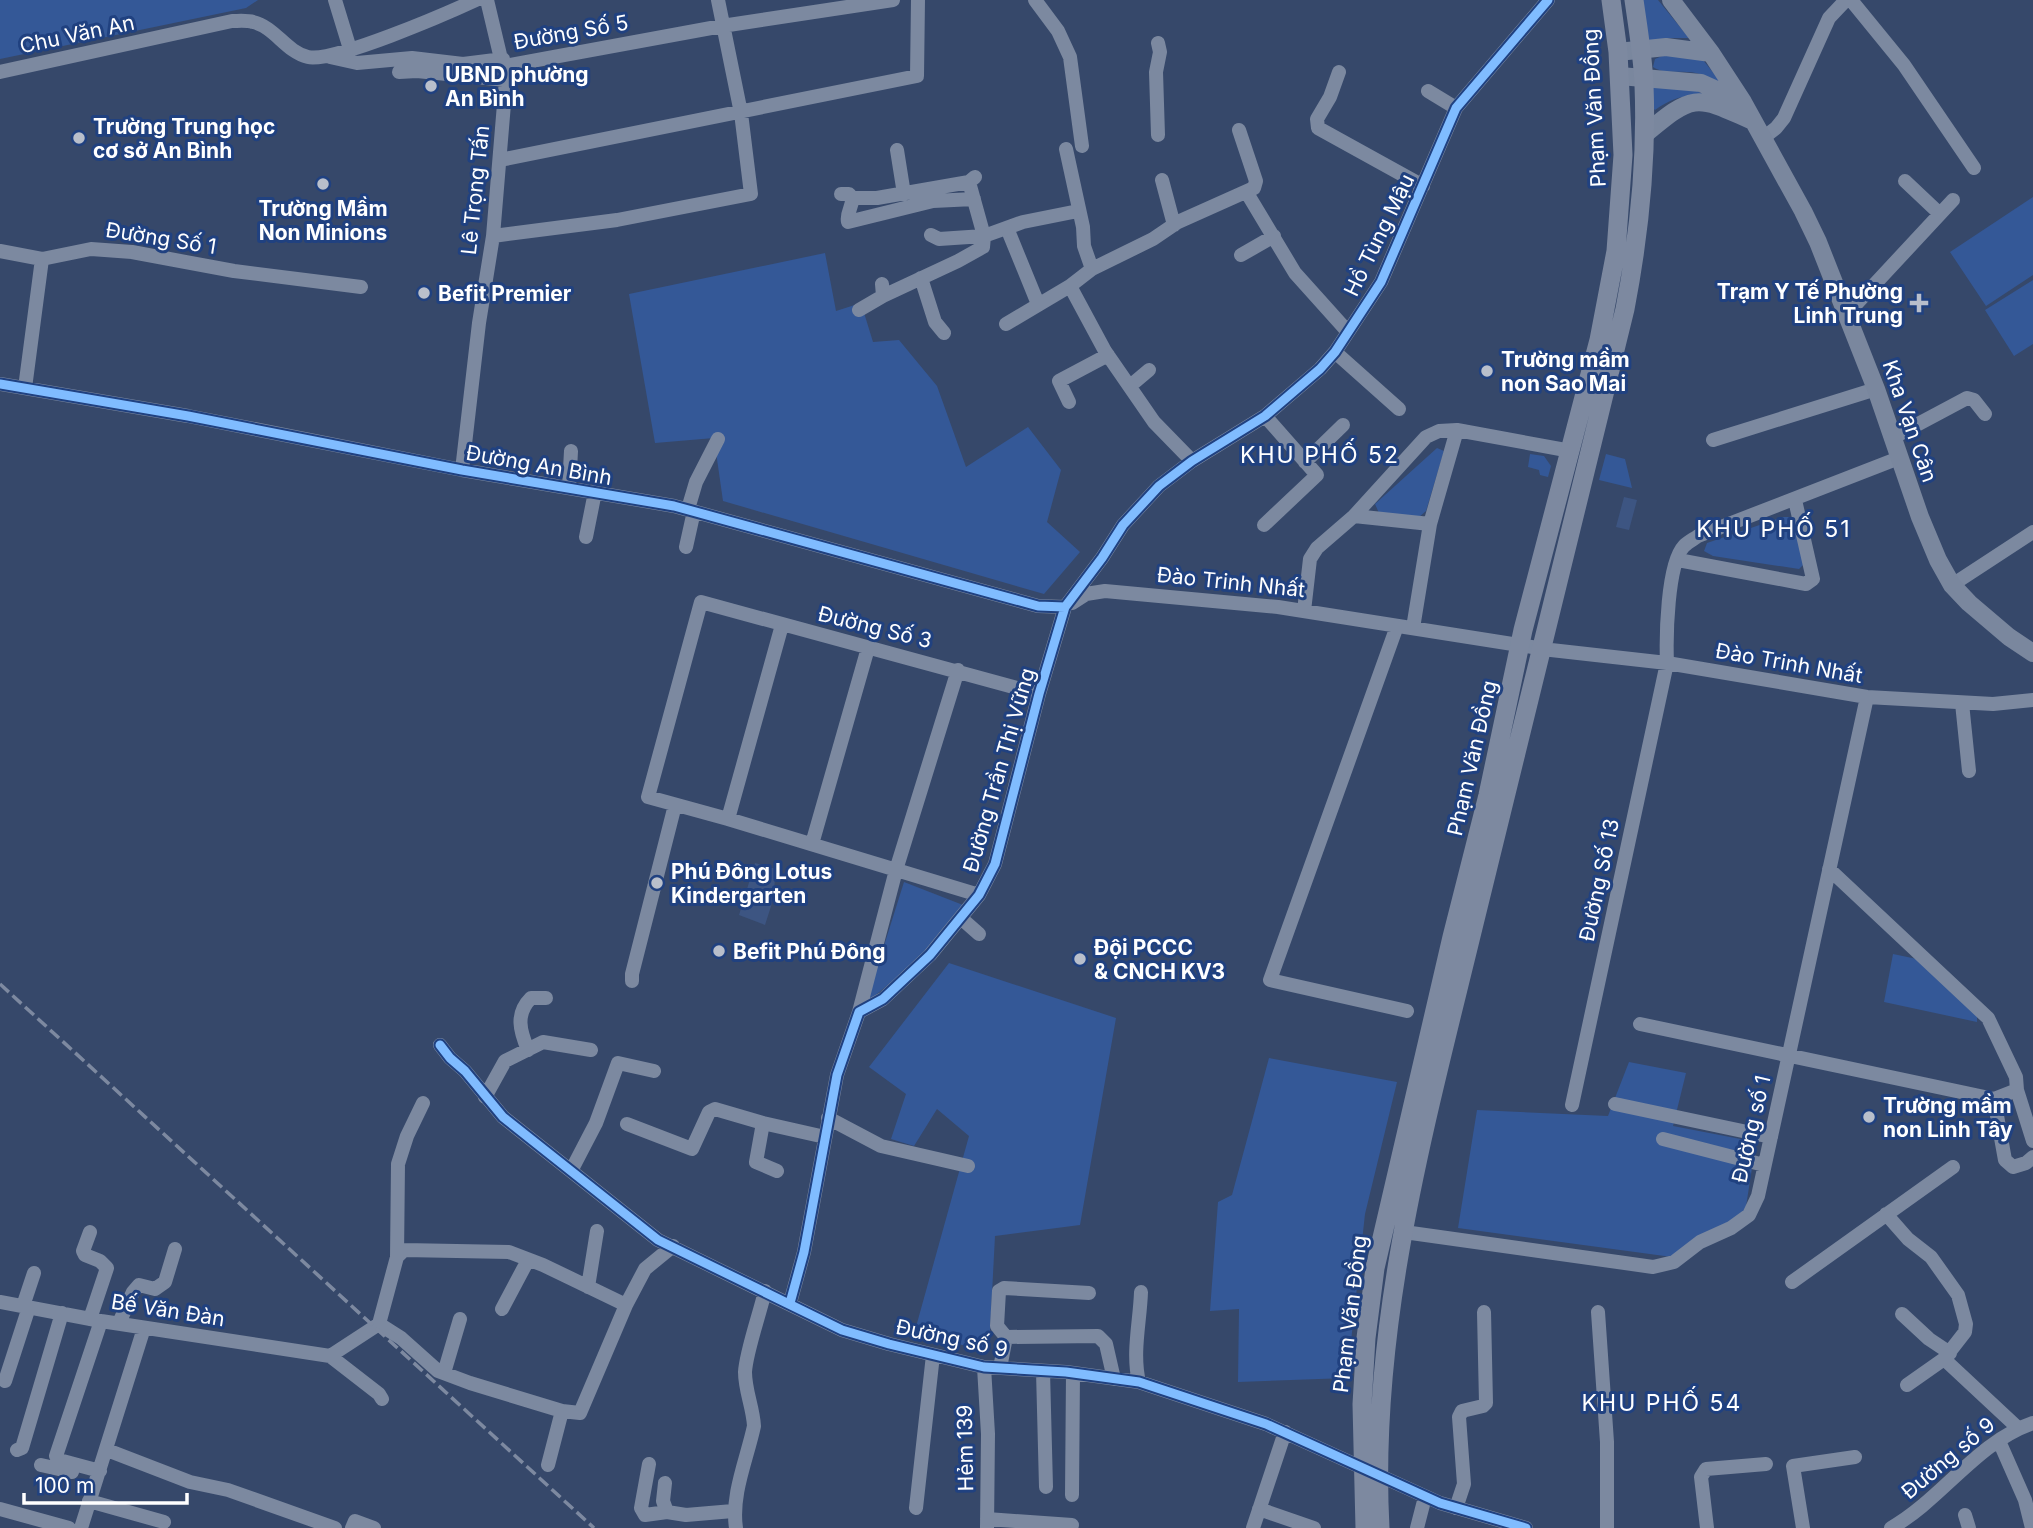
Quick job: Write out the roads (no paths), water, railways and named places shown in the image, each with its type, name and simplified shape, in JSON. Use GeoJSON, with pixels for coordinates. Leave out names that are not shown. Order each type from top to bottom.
{"type":"FeatureCollection","features":[{"type":"Feature","properties":{"kind":"highway","name":"Phạm Văn Đồng"},"geometry":{"type":"LineString","coordinates":[[1365,1528],[1388,1326],[1415,1170],[1529,646],[1553,510],[1599,340],[1616,251],[1623,155],[1618,52],[1611,0]]}},
{"type":"Feature","properties":{"kind":"highway","name":"Phạm Văn Đồng"},"geometry":{"type":"LineString","coordinates":[[1380,1528],[1362,1404],[1366,1338],[1375,1268],[1494,769],[1625,309],[1635,255],[1644,135],[1644,80],[1634,0]]}},
{"type":"Feature","properties":{"kind":"main road","name":"Kha Vạn Cân"},"geometry":{"type":"LineString","coordinates":[[1671,0],[1744,102],[1804,211],[1876,389],[1920,517],[1952,586],[1985,618],[2033,653]]}},
{"type":"Feature","properties":{"kind":"main road"},"geometry":{"type":"LineString","coordinates":[[1618,52],[1641,48],[1679,48],[1711,53]]}},
{"type":"Feature","properties":{"kind":"main road"},"geometry":{"type":"LineString","coordinates":[[1619,76],[1701,83],[1744,102]]}},
{"type":"Feature","properties":{"kind":"main road"},"geometry":{"type":"LineString","coordinates":[[1644,135],[1671,112],[1691,102],[1705,101],[1753,121]]}},
{"type":"Feature","properties":{"kind":"street"},"geometry":{"type":"LineString","coordinates":[[335,0],[350,49]]}},
{"type":"Feature","properties":{"kind":"street"},"geometry":{"type":"LineString","coordinates":[[328,57],[433,19],[476,0]]}},
{"type":"Feature","properties":{"kind":"street","name":"Lê Trọng Tấn"},"geometry":{"type":"LineString","coordinates":[[462,470],[479,323],[493,236],[505,69],[487,0]]}},
{"type":"Feature","properties":{"kind":"street"},"geometry":{"type":"LineString","coordinates":[[493,236],[617,220],[751,194],[741,113],[718,0]]}},
{"type":"Feature","properties":{"kind":"street","name":"Đường Số 5"},"geometry":{"type":"LineString","coordinates":[[505,69],[835,4],[893,0]]}},
{"type":"Feature","properties":{"kind":"street"},"geometry":{"type":"LineString","coordinates":[[500,160],[917,76],[918,0]]}},
{"type":"Feature","properties":{"kind":"street"},"geometry":{"type":"LineString","coordinates":[[1035,0],[1058,31],[1070,57],[1082,146]]}},
{"type":"Feature","properties":{"kind":"street","name":"Hồ Tùng Mậu"},"geometry":{"type":"LineString","coordinates":[[1066,607],[1123,525],[1159,486],[1192,461],[1265,416],[1320,369],[1335,352],[1381,282],[1456,107],[1548,0]]}},
{"type":"Feature","properties":{"kind":"street"},"geometry":{"type":"LineString","coordinates":[[1762,138],[1784,118],[1829,18],[1832,0]]}},
{"type":"Feature","properties":{"kind":"street"},"geometry":{"type":"LineString","coordinates":[[1829,18],[1849,0],[1904,65],[1974,168]]}},
{"type":"Feature","properties":{"kind":"street","name":"Chu Văn An"},"geometry":{"type":"LineString","coordinates":[[0,72],[232,21],[253,22],[270,29],[297,52],[309,57],[328,57],[357,63],[412,58],[505,69]]}},
{"type":"Feature","properties":{"kind":"street"},"geometry":{"type":"LineString","coordinates":[[1158,43],[1158,135]]}},
{"type":"Feature","properties":{"kind":"street"},"geometry":{"type":"LineString","coordinates":[[399,72],[505,69]]}},
{"type":"Feature","properties":{"kind":"street"},"geometry":{"type":"LineString","coordinates":[[1339,72],[1330,97],[1317,119],[1318,128],[1423,186]]}},
{"type":"Feature","properties":{"kind":"street"},"geometry":{"type":"LineString","coordinates":[[1428,91],[1456,107]]}},
{"type":"Feature","properties":{"kind":"street"},"geometry":{"type":"LineString","coordinates":[[1006,324],[1070,286],[1092,269],[1153,239],[1174,225],[1254,188],[1256,181],[1239,130]]}},
{"type":"Feature","properties":{"kind":"street"},"geometry":{"type":"LineString","coordinates":[[1066,149],[1084,246],[1092,269]]}},
{"type":"Feature","properties":{"kind":"street"},"geometry":{"type":"LineString","coordinates":[[897,150],[904,194]]}},
{"type":"Feature","properties":{"kind":"street"},"geometry":{"type":"LineString","coordinates":[[859,310],[883,290],[921,278],[983,247],[984,236],[974,199],[972,179],[877,198],[846,196],[853,204],[847,216],[848,222],[933,201],[974,199]]}},
{"type":"Feature","properties":{"kind":"street"},"geometry":{"type":"LineString","coordinates":[[1162,180],[1174,225]]}},
{"type":"Feature","properties":{"kind":"street"},"geometry":{"type":"LineString","coordinates":[[1905,181],[1940,214]]}},
{"type":"Feature","properties":{"kind":"street"},"geometry":{"type":"LineString","coordinates":[[1247,193],[1295,273],[1348,332]]}},
{"type":"Feature","properties":{"kind":"street"},"geometry":{"type":"LineString","coordinates":[[1847,314],[1953,200]]}},
{"type":"Feature","properties":{"kind":"street"},"geometry":{"type":"LineString","coordinates":[[931,235],[939,239],[984,236],[1023,222],[1079,211]]}},
{"type":"Feature","properties":{"kind":"street"},"geometry":{"type":"LineString","coordinates":[[1007,228],[1038,304]]}},
{"type":"Feature","properties":{"kind":"street"},"geometry":{"type":"LineString","coordinates":[[1241,255],[1274,236]]}},
{"type":"Feature","properties":{"kind":"street","name":"Đường Số 1"},"geometry":{"type":"LineString","coordinates":[[42,259],[91,249],[132,252],[234,271],[361,287]]}},
{"type":"Feature","properties":{"kind":"street"},"geometry":{"type":"LineString","coordinates":[[0,251],[42,259],[26,388]]}},
{"type":"Feature","properties":{"kind":"street"},"geometry":{"type":"LineString","coordinates":[[921,278],[935,322],[944,333]]}},
{"type":"Feature","properties":{"kind":"street"},"geometry":{"type":"LineString","coordinates":[[1070,286],[1108,355],[1154,422],[1192,461]]}},
{"type":"Feature","properties":{"kind":"street"},"geometry":{"type":"LineString","coordinates":[[1335,352],[1399,409]]}},
{"type":"Feature","properties":{"kind":"street"},"geometry":{"type":"LineString","coordinates":[[1069,402],[1059,381],[1108,355]]}},
{"type":"Feature","properties":{"kind":"street"},"geometry":{"type":"LineString","coordinates":[[1130,386],[1149,370]]}},
{"type":"Feature","properties":{"kind":"street","name":"Đường An Bình"},"geometry":{"type":"LineString","coordinates":[[0,384],[188,416],[462,470],[691,510],[1038,606],[1066,607]]}},
{"type":"Feature","properties":{"kind":"street"},"geometry":{"type":"LineString","coordinates":[[1713,440],[1876,389]]}},
{"type":"Feature","properties":{"kind":"street"},"geometry":{"type":"LineString","coordinates":[[1892,438],[1967,398],[1974,400],[1985,414]]}},
{"type":"Feature","properties":{"kind":"street"},"geometry":{"type":"LineString","coordinates":[[1264,525],[1317,475],[1265,416]]}},
{"type":"Feature","properties":{"kind":"street"},"geometry":{"type":"LineString","coordinates":[[1305,462],[1343,425]]}},
{"type":"Feature","properties":{"kind":"street"},"geometry":{"type":"LineString","coordinates":[[1413,628],[1430,524],[1457,430]]}},
{"type":"Feature","properties":{"kind":"street"},"geometry":{"type":"LineString","coordinates":[[1304,611],[1310,559],[1317,548],[1354,516],[1426,437],[1439,431],[1457,430],[1571,451]]}},
{"type":"Feature","properties":{"kind":"street"},"geometry":{"type":"LineString","coordinates":[[686,547],[696,482],[718,439]]}},
{"type":"Feature","properties":{"kind":"street"},"geometry":{"type":"LineString","coordinates":[[569,488],[570,451]]}},
{"type":"Feature","properties":{"kind":"street"},"geometry":{"type":"LineString","coordinates":[[1795,500],[1813,579],[1806,584],[1678,560],[1683,547],[1698,536],[1899,458]]}},
{"type":"Feature","properties":{"kind":"street"},"geometry":{"type":"LineString","coordinates":[[586,537],[595,492]]}},
{"type":"Feature","properties":{"kind":"street"},"geometry":{"type":"LineString","coordinates":[[1354,516],[1430,524]]}},
{"type":"Feature","properties":{"kind":"street"},"geometry":{"type":"LineString","coordinates":[[1952,586],[2033,531]]}},
{"type":"Feature","properties":{"kind":"street","name":"Đường Số 13"},"geometry":{"type":"LineString","coordinates":[[1572,1105],[1667,663],[1666,637],[1671,583],[1678,560]]}},
{"type":"Feature","properties":{"kind":"street","name":"Đào Trinh Nhất"},"geometry":{"type":"LineString","coordinates":[[1066,607],[1086,594],[1105,591],[1304,611],[1529,646],[1667,663],[1867,697],[1993,704],[2033,700]]}},
{"type":"Feature","properties":{"kind":"street","name":"Đường Số 3"},"geometry":{"type":"LineString","coordinates":[[675,805],[648,797],[702,602],[1039,694]]}},
{"type":"Feature","properties":{"kind":"street","name":"Đường Trần Thị Vững"},"geometry":{"type":"LineString","coordinates":[[859,1012],[883,999],[930,955],[962,919],[979,895],[995,864],[1039,694],[1066,607]]}},
{"type":"Feature","properties":{"kind":"street"},"geometry":{"type":"LineString","coordinates":[[729,819],[782,625]]}},
{"type":"Feature","properties":{"kind":"street"},"geometry":{"type":"LineString","coordinates":[[1396,626],[1270,980],[1406,1011]]}},
{"type":"Feature","properties":{"kind":"street"},"geometry":{"type":"LineString","coordinates":[[812,844],[868,648]]}},
{"type":"Feature","properties":{"kind":"street"},"geometry":{"type":"LineString","coordinates":[[790,1303],[804,1252],[837,1074],[859,1012],[897,870],[958,670]]}},
{"type":"Feature","properties":{"kind":"street","name":"Đường số 1"},"geometry":{"type":"LineString","coordinates":[[1404,1231],[1653,1267],[1674,1262],[1700,1242],[1731,1228],[1749,1215],[1758,1196],[1867,697]]}},
{"type":"Feature","properties":{"kind":"street"},"geometry":{"type":"LineString","coordinates":[[1962,703],[1969,771]]}},
{"type":"Feature","properties":{"kind":"street"},"geometry":{"type":"LineString","coordinates":[[632,981],[675,805],[979,895]]}},
{"type":"Feature","properties":{"kind":"street"},"geometry":{"type":"LineString","coordinates":[[1829,869],[1988,1018],[2016,1077],[2017,1090],[2033,1141]]}},
{"type":"Feature","properties":{"kind":"street"},"geometry":{"type":"LineString","coordinates":[[962,919],[979,933]]}},
{"type":"Feature","properties":{"kind":"street"},"geometry":{"type":"LineString","coordinates":[[528,1050],[519,1020],[531,998],[546,998]]}},
{"type":"Feature","properties":{"kind":"street"},"geometry":{"type":"LineString","coordinates":[[1640,1024],[1994,1099],[2017,1090]]}},
{"type":"Feature","properties":{"kind":"street"},"geometry":{"type":"LineString","coordinates":[[485,1097],[500,1066],[512,1056],[544,1042],[591,1051]]}},
{"type":"Feature","properties":{"kind":"street","name":"Đường số 9"},"geometry":{"type":"LineString","coordinates":[[440,1045],[503,1117],[658,1240],[842,1330],[984,1367],[1073,1373],[1139,1382],[1266,1424],[1425,1497],[1526,1528]]}},
{"type":"Feature","properties":{"kind":"street"},"geometry":{"type":"LineString","coordinates":[[570,1171],[596,1123],[618,1063],[654,1070]]}},
{"type":"Feature","properties":{"kind":"street"},"geometry":{"type":"LineString","coordinates":[[1994,1099],[2005,1160],[2013,1167],[2026,1163],[2033,1157]]}},
{"type":"Feature","properties":{"kind":"street"},"geometry":{"type":"LineString","coordinates":[[383,1399],[332,1354],[379,1324],[397,1258],[398,1164],[407,1136],[423,1103]]}},
{"type":"Feature","properties":{"kind":"street"},"geometry":{"type":"LineString","coordinates":[[1615,1104],[1771,1136]]}},
{"type":"Feature","properties":{"kind":"street"},"geometry":{"type":"LineString","coordinates":[[627,1124],[692,1149],[709,1112],[715,1109],[825,1137]]}},
{"type":"Feature","properties":{"kind":"street"},"geometry":{"type":"LineString","coordinates":[[828,1118],[881,1146],[968,1166]]}},
{"type":"Feature","properties":{"kind":"street"},"geometry":{"type":"LineString","coordinates":[[763,1123],[756,1162],[777,1171]]}},
{"type":"Feature","properties":{"kind":"street"},"geometry":{"type":"LineString","coordinates":[[1663,1139],[1764,1165]]}},
{"type":"Feature","properties":{"kind":"street"},"geometry":{"type":"LineString","coordinates":[[1792,1282],[1952,1167]]}},
{"type":"Feature","properties":{"kind":"street"},"geometry":{"type":"LineString","coordinates":[[1886,1214],[1908,1239],[1931,1257],[1958,1294],[1966,1324],[1965,1332],[1947,1356],[1907,1385]]}},
{"type":"Feature","properties":{"kind":"street"},"geometry":{"type":"LineString","coordinates":[[588,1287],[597,1231]]}},
{"type":"Feature","properties":{"kind":"street"},"geometry":{"type":"LineString","coordinates":[[90,1232],[83,1251],[85,1255],[100,1261],[107,1268],[96,1320],[56,1456],[60,1460],[98,1474]]}},
{"type":"Feature","properties":{"kind":"street"},"geometry":{"type":"LineString","coordinates":[[379,1324],[401,1338],[438,1371],[562,1411],[580,1413],[626,1305],[645,1269],[673,1246]]}},
{"type":"Feature","properties":{"kind":"street"},"geometry":{"type":"LineString","coordinates":[[119,1323],[133,1292],[139,1286],[155,1289],[165,1282],[176,1249]]}},
{"type":"Feature","properties":{"kind":"street"},"geometry":{"type":"LineString","coordinates":[[397,1258],[404,1250],[509,1252],[626,1305]]}},
{"type":"Feature","properties":{"kind":"street"},"geometry":{"type":"LineString","coordinates":[[502,1309],[528,1259]]}},
{"type":"Feature","properties":{"kind":"street"},"geometry":{"type":"LineString","coordinates":[[5,1381],[34,1273]]}},
{"type":"Feature","properties":{"kind":"street"},"geometry":{"type":"LineString","coordinates":[[1006,1337],[997,1326],[999,1291],[1004,1288],[1089,1293]]}},
{"type":"Feature","properties":{"kind":"street"},"geometry":{"type":"LineString","coordinates":[[736,1528],[733,1511],[754,1426],[745,1370],[765,1292]]}},
{"type":"Feature","properties":{"kind":"street"},"geometry":{"type":"LineString","coordinates":[[1139,1382],[1135,1365],[1141,1292]]}},
{"type":"Feature","properties":{"kind":"street","name":"Bế Văn Đàn"},"geometry":{"type":"LineString","coordinates":[[0,1302],[144,1328],[332,1354]]}},
{"type":"Feature","properties":{"kind":"street"},"geometry":{"type":"LineString","coordinates":[[1456,1508],[1464,1484],[1459,1417],[1462,1411],[1486,1403],[1484,1312]]}},
{"type":"Feature","properties":{"kind":"street"},"geometry":{"type":"LineString","coordinates":[[1598,1312],[1607,1442],[1607,1528]]}},
{"type":"Feature","properties":{"kind":"street"},"geometry":{"type":"LineString","coordinates":[[17,1450],[22,1448],[62,1313]]}},
{"type":"Feature","properties":{"kind":"street"},"geometry":{"type":"LineString","coordinates":[[1902,1314],[2018,1428]]}},
{"type":"Feature","properties":{"kind":"street"},"geometry":{"type":"LineString","coordinates":[[443,1373],[460,1319]]}},
{"type":"Feature","properties":{"kind":"street"},"geometry":{"type":"LineString","coordinates":[[81,1528],[144,1328]]}},
{"type":"Feature","properties":{"kind":"street"},"geometry":{"type":"LineString","coordinates":[[1006,1337],[1098,1336],[1106,1344],[1114,1379]]}},
{"type":"Feature","properties":{"kind":"street"},"geometry":{"type":"LineString","coordinates":[[1000,1368],[1006,1337]]}},
{"type":"Feature","properties":{"kind":"street"},"geometry":{"type":"LineString","coordinates":[[916,1508],[933,1355]]}},
{"type":"Feature","properties":{"kind":"street","name":"Hẻm 139"},"geometry":{"type":"LineString","coordinates":[[984,1367],[988,1434],[987,1523]]}},
{"type":"Feature","properties":{"kind":"street"},"geometry":{"type":"LineString","coordinates":[[1043,1371],[1046,1487]]}},
{"type":"Feature","properties":{"kind":"street"},"geometry":{"type":"LineString","coordinates":[[1072,1495],[1073,1373]]}},
{"type":"Feature","properties":{"kind":"street"},"geometry":{"type":"LineString","coordinates":[[548,1465],[562,1411]]}},
{"type":"Feature","properties":{"kind":"street","name":"Đường số 9"},"geometry":{"type":"LineString","coordinates":[[1891,1528],[1933,1498],[1999,1441],[2018,1428],[2033,1423]]}},
{"type":"Feature","properties":{"kind":"street"},"geometry":{"type":"LineString","coordinates":[[1253,1528],[1285,1432]]}},
{"type":"Feature","properties":{"kind":"street"},"geometry":{"type":"LineString","coordinates":[[1999,1441],[2025,1500],[2032,1528]]}},
{"type":"Feature","properties":{"kind":"street"},"geometry":{"type":"LineString","coordinates":[[107,1451],[190,1482],[229,1490],[297,1522],[335,1528]]}},
{"type":"Feature","properties":{"kind":"street"},"geometry":{"type":"LineString","coordinates":[[1803,1528],[1793,1466],[1855,1457]]}},
{"type":"Feature","properties":{"kind":"street"},"geometry":{"type":"LineString","coordinates":[[649,1464],[641,1508],[645,1515],[733,1511]]}},
{"type":"Feature","properties":{"kind":"street"},"geometry":{"type":"LineString","coordinates":[[1707,1528],[1702,1477],[1706,1469],[1766,1464]]}},
{"type":"Feature","properties":{"kind":"street"},"geometry":{"type":"LineString","coordinates":[[41,1465],[98,1474]]}},
{"type":"Feature","properties":{"kind":"street"},"geometry":{"type":"LineString","coordinates":[[665,1483],[663,1501],[667,1512]]}},
{"type":"Feature","properties":{"kind":"street"},"geometry":{"type":"LineString","coordinates":[[1417,1528],[1425,1497]]}},
{"type":"Feature","properties":{"kind":"street"},"geometry":{"type":"LineString","coordinates":[[89,1501],[164,1522]]}},
{"type":"Feature","properties":{"kind":"street"},"geometry":{"type":"LineString","coordinates":[[0,1509],[69,1528]]}},
{"type":"Feature","properties":{"kind":"street"},"geometry":{"type":"LineString","coordinates":[[1259,1509],[1314,1528]]}},
{"type":"Feature","properties":{"kind":"street"},"geometry":{"type":"LineString","coordinates":[[352,1528],[355,1521],[374,1528]]}},
{"type":"Feature","properties":{"kind":"street"},"geometry":{"type":"LineString","coordinates":[[987,1523],[1072,1525]]}},
{"type":"Feature","properties":{"kind":"railway"},"geometry":{"type":"LineString","coordinates":[[0,984],[594,1528]]}},
{"type":"Feature","properties":{"kind":"place","name":"UBND phường An Bình"},"geometry":{"type":"Point","coordinates":[431,86]}},
{"type":"Feature","properties":{"kind":"place","name":"Trường Trung học cơ sở An Bình"},"geometry":{"type":"Point","coordinates":[79,138]}},
{"type":"Feature","properties":{"kind":"place","name":"Trường Mầm Non Minions"},"geometry":{"type":"Point","coordinates":[323,184]}},
{"type":"Feature","properties":{"kind":"place","name":"Befit Premier"},"geometry":{"type":"Point","coordinates":[424,293]}},
{"type":"Feature","properties":{"kind":"place","name":"Trạm Y Tế Phường Linh Trung"},"geometry":{"type":"Point","coordinates":[1919,303]}},
{"type":"Feature","properties":{"kind":"place","name":"Trường mầm non Sao Mai"},"geometry":{"type":"Point","coordinates":[1487,371]}},
{"type":"Feature","properties":{"kind":"place","name":"Phú Đông Lotus Kindergarten"},"geometry":{"type":"Point","coordinates":[657,883]}},
{"type":"Feature","properties":{"kind":"place","name":"Befit Phú Đông"},"geometry":{"type":"Point","coordinates":[719,951]}},
{"type":"Feature","properties":{"kind":"place","name":"Đội PCCC & CNCH KV3"},"geometry":{"type":"Point","coordinates":[1080,959]}},
{"type":"Feature","properties":{"kind":"place","name":"Trường mầm non Linh Tây"},"geometry":{"type":"Point","coordinates":[1869,1117]}},
{"type":"Feature","properties":{"kind":"district","name":"KHU PHỐ 52"},"geometry":{"type":"Point","coordinates":[1320,455]}},
{"type":"Feature","properties":{"kind":"district","name":"KHU PHỐ 51"},"geometry":{"type":"Point","coordinates":[1774,529]}},
{"type":"Feature","properties":{"kind":"district","name":"KHU PHỐ 54"},"geometry":{"type":"Point","coordinates":[1662,1403]}}]}
